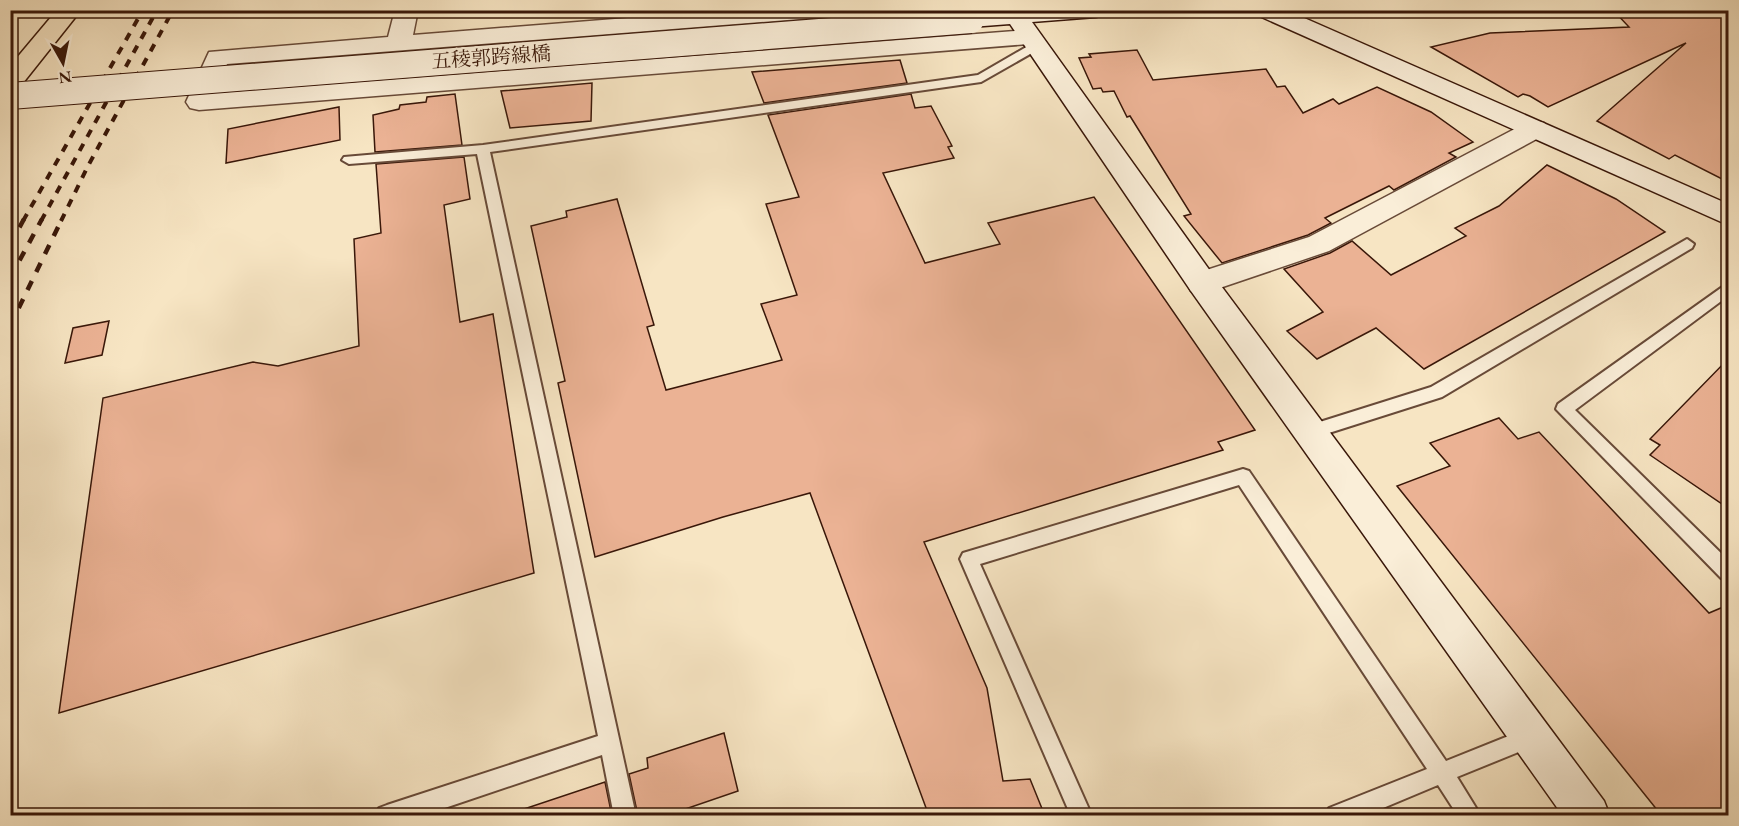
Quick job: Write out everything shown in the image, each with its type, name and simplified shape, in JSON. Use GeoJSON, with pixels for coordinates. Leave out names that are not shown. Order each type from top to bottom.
{"type":"FeatureCollection","features":[{"type":"Feature","properties":{"kind":"highway"},"geometry":{"type":"LineString","coordinates":[[14,75],[70,10]]}},
{"type":"Feature","properties":{"kind":"street"},"geometry":{"type":"LineString","coordinates":[[399,42],[407,10]]}},
{"type":"Feature","properties":{"kind":"street"},"geometry":{"type":"LineString","coordinates":[[825,10],[218,57],[199,102],[1027,33],[1087,11]]}},
{"type":"Feature","properties":{"kind":"street"},"geometry":{"type":"LineString","coordinates":[[1265,10],[1728,215]]}},
{"type":"Feature","properties":{"kind":"street","name":"五稜郭跨線橋"},"geometry":{"type":"LineString","coordinates":[[10,96],[971,20],[1027,33]]}},
{"type":"Feature","properties":{"kind":"street"},"geometry":{"type":"LineString","coordinates":[[1027,33],[1202,283],[1589,816]]}},
{"type":"Feature","properties":{"kind":"street"},"geometry":{"type":"LineString","coordinates":[[1202,283],[1319,244],[1535,129]]}},
{"type":"Feature","properties":{"kind":"lane"},"geometry":{"type":"LineString","coordinates":[[349,160],[483,149],[981,78],[1027,33]]}},
{"type":"Feature","properties":{"kind":"lane"},"geometry":{"type":"LineString","coordinates":[[483,149],[625,816]]}},
{"type":"Feature","properties":{"kind":"lane"},"geometry":{"type":"LineString","coordinates":[[1310,432],[1436,392],[1687,244]]}},
{"type":"Feature","properties":{"kind":"lane"},"geometry":{"type":"LineString","coordinates":[[1728,289],[1564,410],[1728,572]]}},
{"type":"Feature","properties":{"kind":"lane"},"geometry":{"type":"LineString","coordinates":[[1082,816],[969,560],[1243,476],[1471,816]]}},
{"type":"Feature","properties":{"kind":"lane"},"geometry":{"type":"LineString","coordinates":[[1338,816],[1532,737]]}},
{"type":"Feature","properties":{"kind":"lane"},"geometry":{"type":"LineString","coordinates":[[387,816],[611,742]]}},
{"type":"Feature","properties":{"kind":"building"},"geometry":{"type":"Polygon","coordinates":[[[1613,10],[1728,10],[1728,182],[1675,155],[1669,159],[1597,121],[1686,43],[1548,107],[1530,96],[1523,94],[1518,97],[1431,47],[1490,33],[1629,27],[1613,10]]]}},
{"type":"Feature","properties":{"kind":"building"},"geometry":{"type":"Polygon","coordinates":[[[1137,50],[1153,80],[1266,69],[1277,87],[1285,86],[1303,113],[1333,99],[1339,104],[1377,87],[1431,112],[1473,142],[1449,153],[1456,157],[1394,190],[1389,186],[1325,218],[1331,223],[1308,235],[1222,263],[1184,216],[1191,214],[1130,116],[1127,117],[1114,91],[1103,92],[1101,88],[1093,89],[1079,58],[1091,57],[1089,54],[1137,50]]]}},
{"type":"Feature","properties":{"kind":"building"},"geometry":{"type":"Polygon","coordinates":[[[900,60],[907,83],[764,103],[752,72],[900,60]]]}},
{"type":"Feature","properties":{"kind":"building"},"geometry":{"type":"Polygon","coordinates":[[[592,83],[591,121],[510,128],[501,91],[592,83]]]}},
{"type":"Feature","properties":{"kind":"building"},"geometry":{"type":"Polygon","coordinates":[[[455,94],[462,145],[375,152],[373,115],[399,109],[400,105],[426,102],[427,97],[455,94]]]}},
{"type":"Feature","properties":{"kind":"building"},"geometry":{"type":"Polygon","coordinates":[[[911,94],[915,108],[931,106],[952,146],[948,147],[954,158],[883,173],[925,263],[1000,244],[988,223],[1094,197],[1255,430],[1218,442],[1223,450],[924,542],[987,688],[1003,781],[1030,779],[1045,816],[929,816],[810,493],[723,517],[595,557],[558,383],[565,381],[531,226],[567,217],[566,211],[617,199],[654,325],[647,327],[666,390],[782,360],[761,304],[797,295],[766,204],[799,197],[768,115],[911,94]]]}},
{"type":"Feature","properties":{"kind":"building"},"geometry":{"type":"Polygon","coordinates":[[[339,107],[340,140],[226,163],[228,129],[339,107]]]}},
{"type":"Feature","properties":{"kind":"building"},"geometry":{"type":"Polygon","coordinates":[[[464,157],[470,199],[444,205],[460,322],[493,314],[534,573],[59,713],[103,398],[253,362],[278,366],[359,346],[354,239],[381,233],[376,164],[464,157]]]}},
{"type":"Feature","properties":{"kind":"building"},"geometry":{"type":"Polygon","coordinates":[[[1547,165],[1616,199],[1665,232],[1424,369],[1376,328],[1317,359],[1287,331],[1323,312],[1284,269],[1330,253],[1352,241],[1391,275],[1466,236],[1455,228],[1499,206],[1547,165]]]}},
{"type":"Feature","properties":{"kind":"building"},"geometry":{"type":"Polygon","coordinates":[[[109,321],[102,355],[65,363],[73,328],[109,321]]]}},
{"type":"Feature","properties":{"kind":"building"},"geometry":{"type":"Polygon","coordinates":[[[1728,359],[1728,508],[1650,455],[1660,445],[1650,439],[1728,359]]]}},
{"type":"Feature","properties":{"kind":"building"},"geometry":{"type":"Polygon","coordinates":[[[1499,418],[1518,439],[1539,432],[1709,613],[1728,605],[1728,816],[1662,816],[1397,486],[1450,466],[1430,443],[1499,418]]]}},
{"type":"Feature","properties":{"kind":"building"},"geometry":{"type":"Polygon","coordinates":[[[724,733],[738,791],[665,816],[638,816],[629,774],[648,768],[647,758],[724,733]]]}},
{"type":"Feature","properties":{"kind":"building"},"geometry":{"type":"Polygon","coordinates":[[[605,782],[612,816],[522,816],[521,810],[605,782]]]}},
{"type":"Feature","properties":{"kind":"railway"},"geometry":{"type":"LineString","coordinates":[[23,221],[143,10]]}},
{"type":"Feature","properties":{"kind":"railway"},"geometry":{"type":"LineString","coordinates":[[41,221],[157,10]]}},
{"type":"Feature","properties":{"kind":"railway"},"geometry":{"type":"LineString","coordinates":[[61,221],[88,166],[173,10]]}},
{"type":"Feature","properties":{"kind":"railway"},"geometry":{"type":"LineString","coordinates":[[10,245],[24,219]]}},
{"type":"Feature","properties":{"kind":"railway"},"geometry":{"type":"LineString","coordinates":[[10,278],[42,219]]}},
{"type":"Feature","properties":{"kind":"railway"},"geometry":{"type":"LineString","coordinates":[[10,326],[62,219]]}}]}
